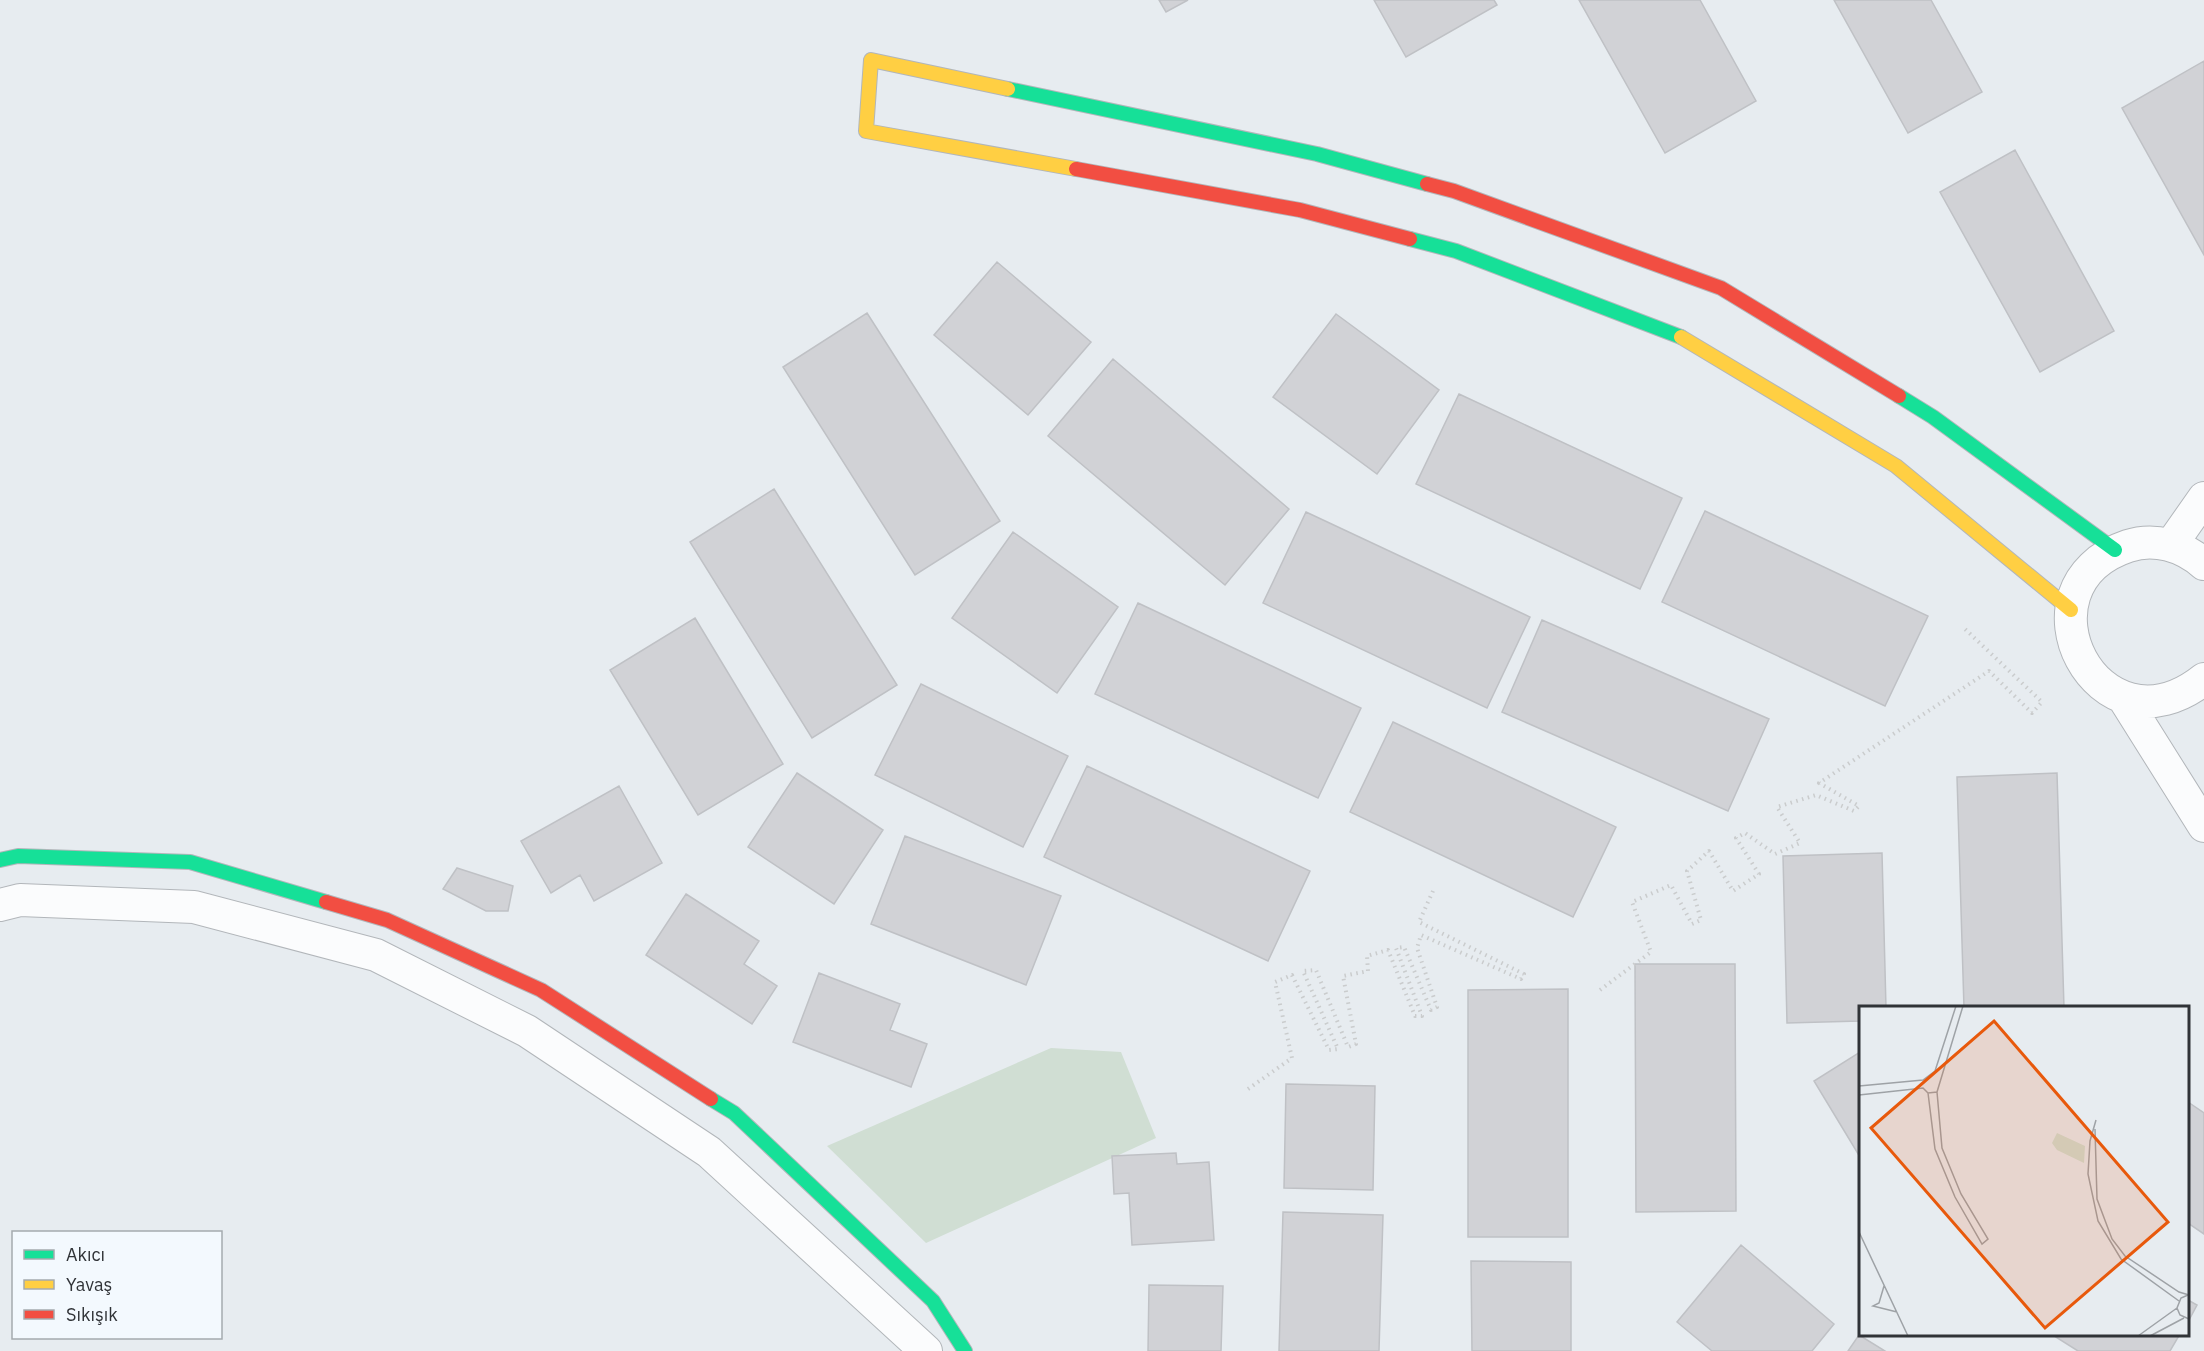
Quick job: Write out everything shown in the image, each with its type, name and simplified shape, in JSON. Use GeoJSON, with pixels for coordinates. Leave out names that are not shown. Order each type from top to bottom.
{"type":"FeatureCollection","features":[{"type":"Feature","properties":{"kind":"street"},"geometry":{"type":"LineString","coordinates":[[2071,610],[1896,466],[1691,341],[1456,251],[1300,210],[866,131],[871,60],[1328,157],[1454,191],[1721,288],[1933,417],[2115,550]]}},
{"type":"Feature","properties":{"kind":"street"},"geometry":{"type":"LineString","coordinates":[[2171,545],[2204,498]]}},
{"type":"Feature","properties":{"kind":"street"},"geometry":{"type":"LineString","coordinates":[[2204,564],[2193,555],[2171,545],[2153,542],[2133,544],[2115,550],[2094,565],[2078,585],[2071,610],[2071,637],[2081,663],[2099,683],[2123,697],[2146,701],[2168,699],[2190,690],[2204,679]]}},
{"type":"Feature","properties":{"kind":"street"},"geometry":{"type":"LineString","coordinates":[[2123,697],[2204,826]]}},
{"type":"Feature","properties":{"kind":"street"},"geometry":{"type":"LineString","coordinates":[[0,860],[18,856],[190,862],[387,920],[542,990],[734,1113],[933,1301],[965,1351]]}},
{"type":"Feature","properties":{"kind":"street"},"geometry":{"type":"LineString","coordinates":[[0,905],[20,900],[194,907],[376,955],[527,1031],[709,1152],[926,1351]]}},
{"type":"Feature","properties":{"kind":"path"},"geometry":{"type":"LineString","coordinates":[[1600,990],[1651,952],[1632,902],[1671,885],[1692,924],[1701,920],[1687,871],[1708,850],[1733,891],[1759,874],[1736,838],[1745,833],[1775,854],[1800,843],[1777,807],[1816,795],[1854,811],[1859,806],[1819,783],[1989,671],[2032,713],[2042,702],[1965,629]]}},
{"type":"Feature","properties":{"kind":"path"},"geometry":{"type":"LineString","coordinates":[[1248,1089],[1292,1058],[1275,982],[1292,975],[1329,1050],[1338,1049],[1303,971],[1316,970],[1348,1047],[1356,1044],[1343,976],[1368,971],[1367,956],[1388,950],[1414,1016],[1422,1016],[1396,948],[1404,946],[1431,1010],[1437,1007],[1417,948],[1421,935],[1521,979],[1524,974],[1419,922],[1432,891]]}},
{"type":"Feature","properties":{"kind":"shaded area"},"geometry":{"type":"Polygon","coordinates":[[[1051,1048],[1121,1052],[1156,1138],[926,1243],[827,1146],[1051,1048]]]}},
{"type":"Feature","properties":{"kind":"building"},"geometry":{"type":"Polygon","coordinates":[[[1159,0],[1188,0],[1166,12],[1159,0]]]}},
{"type":"Feature","properties":{"kind":"building"},"geometry":{"type":"Polygon","coordinates":[[[1374,0],[1494,0],[1497,5],[1406,57],[1374,0]]]}},
{"type":"Feature","properties":{"kind":"building"},"geometry":{"type":"Polygon","coordinates":[[[1579,0],[1700,0],[1756,101],[1665,153],[1579,0]]]}},
{"type":"Feature","properties":{"kind":"building"},"geometry":{"type":"Polygon","coordinates":[[[1834,0],[1931,0],[1982,92],[1908,133],[1834,0]]]}},
{"type":"Feature","properties":{"kind":"building"},"geometry":{"type":"Polygon","coordinates":[[[2204,61],[2204,255],[2122,108],[2204,61]]]}},
{"type":"Feature","properties":{"kind":"building"},"geometry":{"type":"Polygon","coordinates":[[[2015,150],[2114,331],[2040,372],[1940,192],[2015,150]]]}},
{"type":"Feature","properties":{"kind":"building"},"geometry":{"type":"Polygon","coordinates":[[[997,262],[1091,342],[1028,415],[934,335],[997,262]]]}},
{"type":"Feature","properties":{"kind":"building"},"geometry":{"type":"Polygon","coordinates":[[[867,313],[1000,521],[915,575],[783,367],[867,313]]]}},
{"type":"Feature","properties":{"kind":"building"},"geometry":{"type":"Polygon","coordinates":[[[1336,314],[1439,390],[1377,474],[1273,397],[1336,314]]]}},
{"type":"Feature","properties":{"kind":"building"},"geometry":{"type":"Polygon","coordinates":[[[1113,359],[1289,509],[1225,585],[1048,436],[1113,359]]]}},
{"type":"Feature","properties":{"kind":"building"},"geometry":{"type":"Polygon","coordinates":[[[1459,394],[1682,498],[1640,589],[1416,484],[1459,394]]]}},
{"type":"Feature","properties":{"kind":"building"},"geometry":{"type":"Polygon","coordinates":[[[774,489],[897,685],[812,738],[690,542],[774,489]]]}},
{"type":"Feature","properties":{"kind":"building"},"geometry":{"type":"Polygon","coordinates":[[[1705,511],[1928,616],[1885,706],[1662,602],[1705,511]]]}},
{"type":"Feature","properties":{"kind":"building"},"geometry":{"type":"Polygon","coordinates":[[[1306,512],[1530,617],[1487,708],[1263,603],[1306,512]]]}},
{"type":"Feature","properties":{"kind":"building"},"geometry":{"type":"Polygon","coordinates":[[[1013,532],[1118,607],[1057,693],[952,618],[1013,532]]]}},
{"type":"Feature","properties":{"kind":"building"},"geometry":{"type":"Polygon","coordinates":[[[1138,603],[1361,708],[1318,798],[1095,694],[1138,603]]]}},
{"type":"Feature","properties":{"kind":"building"},"geometry":{"type":"Polygon","coordinates":[[[695,618],[783,764],[698,815],[610,670],[695,618]]]}},
{"type":"Feature","properties":{"kind":"building"},"geometry":{"type":"Polygon","coordinates":[[[1542,620],[1769,719],[1728,811],[1502,712],[1542,620]]]}},
{"type":"Feature","properties":{"kind":"building"},"geometry":{"type":"Polygon","coordinates":[[[921,684],[1068,756],[1023,847],[875,775],[921,684]]]}},
{"type":"Feature","properties":{"kind":"building"},"geometry":{"type":"Polygon","coordinates":[[[1393,722],[1616,827],[1573,917],[1350,812],[1393,722]]]}},
{"type":"Feature","properties":{"kind":"building"},"geometry":{"type":"Polygon","coordinates":[[[1087,766],[1310,871],[1268,961],[1044,857],[1087,766]]]}},
{"type":"Feature","properties":{"kind":"building"},"geometry":{"type":"Polygon","coordinates":[[[797,773],[883,830],[834,904],[748,847],[797,773]]]}},
{"type":"Feature","properties":{"kind":"building"},"geometry":{"type":"Polygon","coordinates":[[[2057,773],[2064,1006],[1964,1006],[1957,777],[2057,773]]]}},
{"type":"Feature","properties":{"kind":"building"},"geometry":{"type":"Polygon","coordinates":[[[619,786],[662,863],[594,901],[580,875],[551,893],[521,841],[619,786]]]}},
{"type":"Feature","properties":{"kind":"building"},"geometry":{"type":"Polygon","coordinates":[[[905,836],[1061,896],[1026,985],[871,924],[905,836]]]}},
{"type":"Feature","properties":{"kind":"building"},"geometry":{"type":"Polygon","coordinates":[[[1882,853],[1886,1006],[1859,1006],[1859,1021],[1787,1023],[1783,856],[1882,853]]]}},
{"type":"Feature","properties":{"kind":"building"},"geometry":{"type":"Polygon","coordinates":[[[457,868],[513,886],[508,911],[486,911],[443,889],[457,868]]]}},
{"type":"Feature","properties":{"kind":"building"},"geometry":{"type":"Polygon","coordinates":[[[686,894],[759,941],[744,964],[777,986],[752,1024],[646,955],[686,894]]]}},
{"type":"Feature","properties":{"kind":"building"},"geometry":{"type":"Polygon","coordinates":[[[1635,964],[1735,964],[1736,1211],[1636,1212],[1635,964]]]}},
{"type":"Feature","properties":{"kind":"building"},"geometry":{"type":"Polygon","coordinates":[[[819,973],[900,1004],[890,1030],[927,1044],[911,1087],[793,1042],[819,973]]]}},
{"type":"Feature","properties":{"kind":"building"},"geometry":{"type":"Polygon","coordinates":[[[1568,989],[1568,1237],[1468,1237],[1468,990],[1568,989]]]}},
{"type":"Feature","properties":{"kind":"building"},"geometry":{"type":"Polygon","coordinates":[[[1859,1053],[1859,1155],[1814,1081],[1859,1053]]]}},
{"type":"Feature","properties":{"kind":"building"},"geometry":{"type":"Polygon","coordinates":[[[1286,1084],[1375,1086],[1373,1190],[1284,1188],[1286,1084]]]}},
{"type":"Feature","properties":{"kind":"building"},"geometry":{"type":"Polygon","coordinates":[[[2189,1103],[2204,1113],[2204,1234],[2189,1224],[2189,1103]]]}},
{"type":"Feature","properties":{"kind":"building"},"geometry":{"type":"Polygon","coordinates":[[[1176,1153],[1177,1164],[1209,1162],[1214,1240],[1132,1245],[1129,1193],[1114,1194],[1112,1156],[1176,1153]]]}},
{"type":"Feature","properties":{"kind":"building"},"geometry":{"type":"Polygon","coordinates":[[[1283,1212],[1383,1215],[1379,1351],[1279,1351],[1283,1212]]]}},
{"type":"Feature","properties":{"kind":"building"},"geometry":{"type":"Polygon","coordinates":[[[1741,1245],[1834,1324],[1812,1351],[1712,1351],[1677,1322],[1741,1245]]]}},
{"type":"Feature","properties":{"kind":"building"},"geometry":{"type":"Polygon","coordinates":[[[1471,1261],[1571,1262],[1571,1351],[1472,1351],[1471,1261]]]}},
{"type":"Feature","properties":{"kind":"building"},"geometry":{"type":"Polygon","coordinates":[[[1149,1285],[1223,1286],[1221,1351],[1148,1351],[1149,1285]]]}},
{"type":"Feature","properties":{"kind":"building"},"geometry":{"type":"Polygon","coordinates":[[[2189,1301],[2197,1305],[2189,1320],[2189,1301]]]}},
{"type":"Feature","properties":{"kind":"building"},"geometry":{"type":"Polygon","coordinates":[[[1859,1335],[1885,1351],[1848,1351],[1859,1335]]]}},
{"type":"Feature","properties":{"kind":"building"},"geometry":{"type":"Polygon","coordinates":[[[2054,1336],[2179,1336],[2170,1351],[2078,1351],[2054,1336]]]}},
{"type":"Feature","properties":{"kind":"traffic: fast"},"geometry":{"type":"LineString","coordinates":[[1008,89],[1317,154],[1427,184]]}},
{"type":"Feature","properties":{"kind":"traffic: fast"},"geometry":{"type":"LineString","coordinates":[[1410,239],[1456,251],[1681,337]]}},
{"type":"Feature","properties":{"kind":"traffic: fast"},"geometry":{"type":"LineString","coordinates":[[1899,396],[1933,417],[2115,550]]}},
{"type":"Feature","properties":{"kind":"traffic: fast"},"geometry":{"type":"LineString","coordinates":[[0,860],[18,856],[190,862],[326,902]]}},
{"type":"Feature","properties":{"kind":"traffic: fast"},"geometry":{"type":"LineString","coordinates":[[711,1099],[734,1113],[933,1301],[965,1351]]}},
{"type":"Feature","properties":{"kind":"traffic: slow"},"geometry":{"type":"LineString","coordinates":[[1008,89],[871,60],[866,131],[1076,169]]}},
{"type":"Feature","properties":{"kind":"traffic: slow"},"geometry":{"type":"LineString","coordinates":[[1681,337],[1896,466],[2071,610]]}},
{"type":"Feature","properties":{"kind":"traffic: jam"},"geometry":{"type":"LineString","coordinates":[[1076,169],[1300,210],[1410,239]]}},
{"type":"Feature","properties":{"kind":"traffic: jam"},"geometry":{"type":"LineString","coordinates":[[1427,184],[1454,191],[1721,288],[1899,396]]}},
{"type":"Feature","properties":{"kind":"traffic: jam"},"geometry":{"type":"LineString","coordinates":[[326,902],[387,920],[541,990],[711,1099]]}}]}
